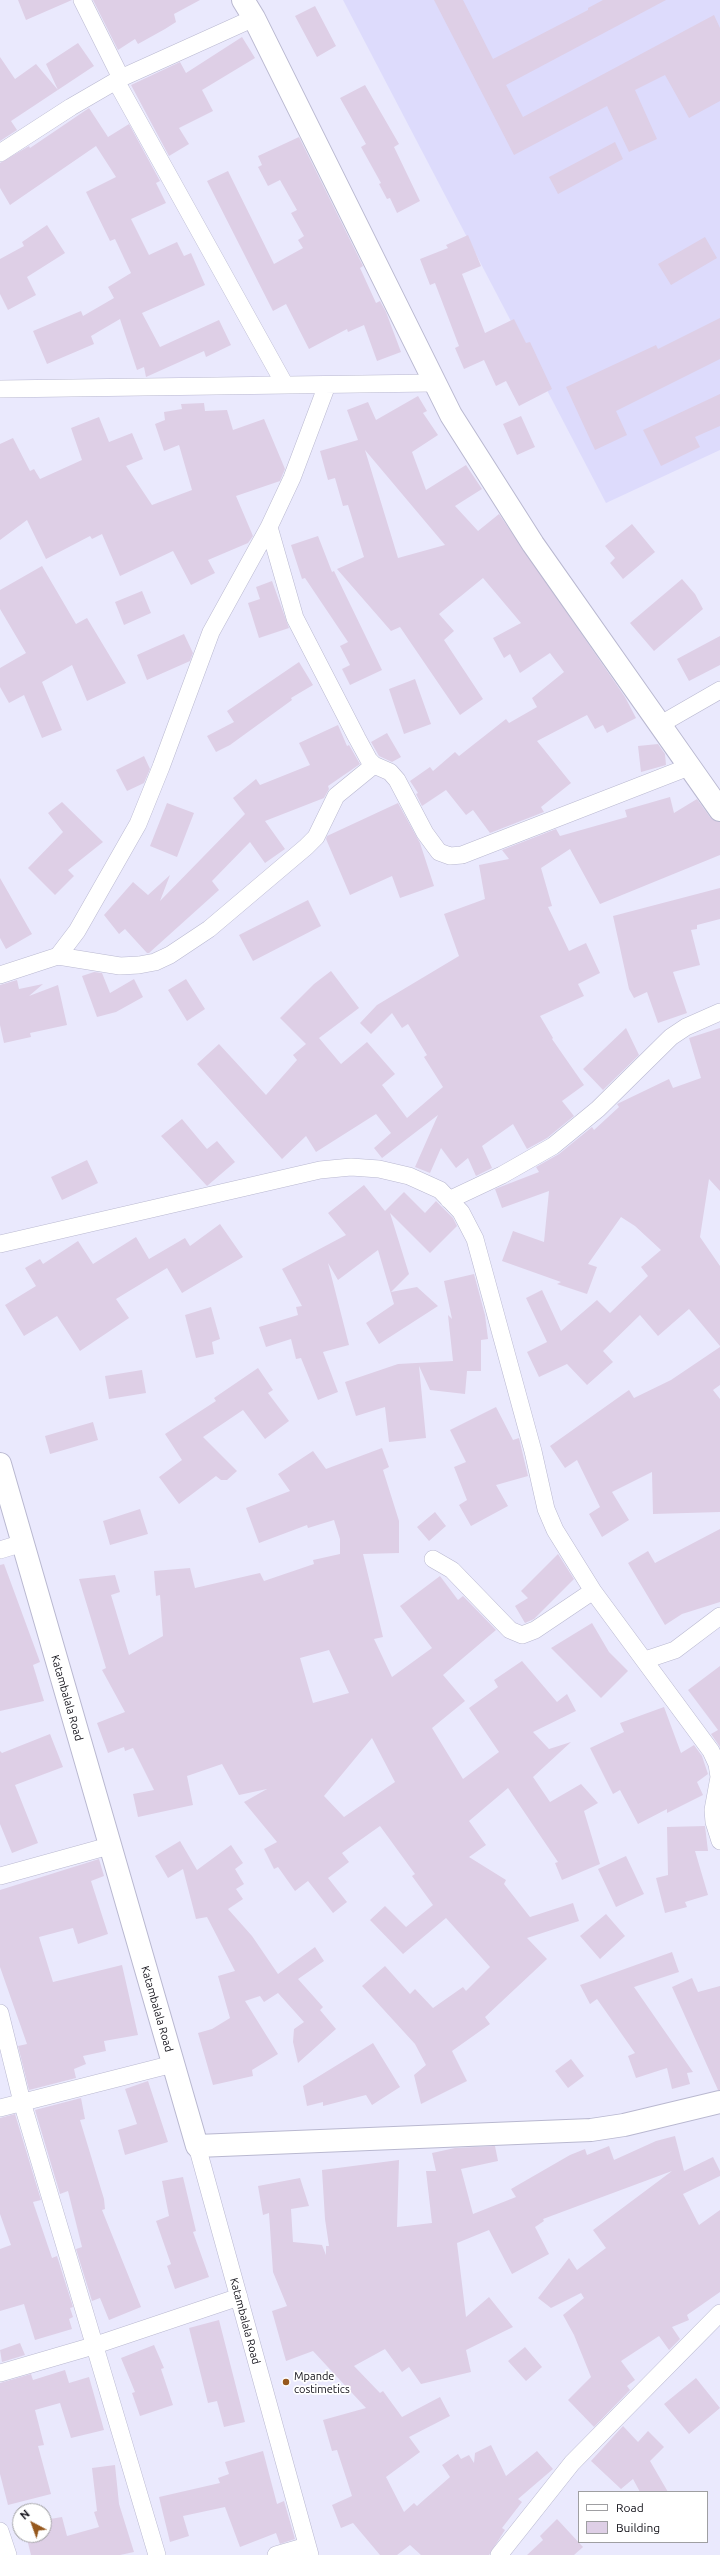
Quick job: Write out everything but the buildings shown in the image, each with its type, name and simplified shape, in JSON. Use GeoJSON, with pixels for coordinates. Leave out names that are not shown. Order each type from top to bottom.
{"type":"FeatureCollection","features":[{"type":"Feature","properties":{"kind":"main road"},"geometry":{"type":"LineString","coordinates":[[250,6],[433,383],[474,453],[529,537],[690,766],[716,797]]}},
{"type":"Feature","properties":{"kind":"main road","name":"Katambalala Road"},"geometry":{"type":"LineString","coordinates":[[0,1464],[197,2146]]}},
{"type":"Feature","properties":{"kind":"main road"},"geometry":{"type":"LineString","coordinates":[[197,2146],[591,2130],[624,2125],[720,2102]]}},
{"type":"Feature","properties":{"kind":"street"},"geometry":{"type":"LineString","coordinates":[[82,0],[119,80],[285,385]]}},
{"type":"Feature","properties":{"kind":"street"},"geometry":{"type":"LineString","coordinates":[[0,153],[71,107],[250,6]]}},
{"type":"Feature","properties":{"kind":"street"},"geometry":{"type":"LineString","coordinates":[[0,389],[433,383]]}},
{"type":"Feature","properties":{"kind":"street"},"geometry":{"type":"LineString","coordinates":[[58,956],[77,931],[138,824],[161,768],[211,632],[269,527],[292,478],[327,385]]}},
{"type":"Feature","properties":{"kind":"street"},"geometry":{"type":"LineString","coordinates":[[269,527],[295,618],[357,738],[374,765],[390,772],[432,844],[439,852],[450,856],[462,855],[690,766]]}},
{"type":"Feature","properties":{"kind":"street"},"geometry":{"type":"LineString","coordinates":[[661,724],[720,690]]}},
{"type":"Feature","properties":{"kind":"street"},"geometry":{"type":"LineString","coordinates":[[0,975],[58,956],[120,966],[139,966],[155,962],[170,955],[209,929],[306,847],[316,837],[336,796],[374,765]]}},
{"type":"Feature","properties":{"kind":"street"},"geometry":{"type":"LineString","coordinates":[[449,1200],[495,1179],[553,1146],[598,1109],[671,1037],[720,1012]]}},
{"type":"Feature","properties":{"kind":"street"},"geometry":{"type":"LineString","coordinates":[[0,1244],[320,1170],[351,1167],[379,1169],[409,1176],[440,1190],[461,1212],[475,1239],[533,1451],[546,1509],[555,1530],[593,1591],[711,1751],[717,1764],[719,1777],[713,1810],[714,1822],[720,1840]]}},
{"type":"Feature","properties":{"kind":"street"},"geometry":{"type":"LineString","coordinates":[[0,1550],[23,1543]]}},
{"type":"Feature","properties":{"kind":"street"},"geometry":{"type":"LineString","coordinates":[[434,1560],[452,1570],[510,1630],[522,1634],[535,1630],[593,1591]]}},
{"type":"Feature","properties":{"kind":"street"},"geometry":{"type":"LineString","coordinates":[[645,1660],[675,1650],[720,1616]]}},
{"type":"Feature","properties":{"kind":"street"},"geometry":{"type":"LineString","coordinates":[[0,1876],[110,1846]]}},
{"type":"Feature","properties":{"kind":"street"},"geometry":{"type":"LineString","coordinates":[[0,2013],[22,2102],[93,2346],[157,2555]]}},
{"type":"Feature","properties":{"kind":"street"},"geometry":{"type":"LineString","coordinates":[[0,2108],[173,2064]]}},
{"type":"Feature","properties":{"kind":"street","name":"Katambalala Road"},"geometry":{"type":"LineString","coordinates":[[197,2146],[309,2550]]}},
{"type":"Feature","properties":{"kind":"street"},"geometry":{"type":"LineString","coordinates":[[0,2373],[93,2346],[239,2297]]}},
{"type":"Feature","properties":{"kind":"street"},"geometry":{"type":"LineString","coordinates":[[499,2555],[572,2463],[720,2313]]}},
{"type":"Feature","properties":{"kind":"street"},"geometry":{"type":"LineString","coordinates":[[0,2531],[8,2555]]}},
{"type":"Feature","properties":{"kind":"street"},"geometry":{"type":"LineString","coordinates":[[276,2555],[309,2550]]}},
{"type":"Feature","properties":{"kind":"shaded area"},"geometry":{"type":"Polygon","coordinates":[[[343,0],[720,0],[720,450],[606,503],[343,0]]]}},
{"type":"Feature","properties":{"kind":"place","name":"Mpande costimetics"},"geometry":{"type":"Point","coordinates":[286,2382]}}]}
